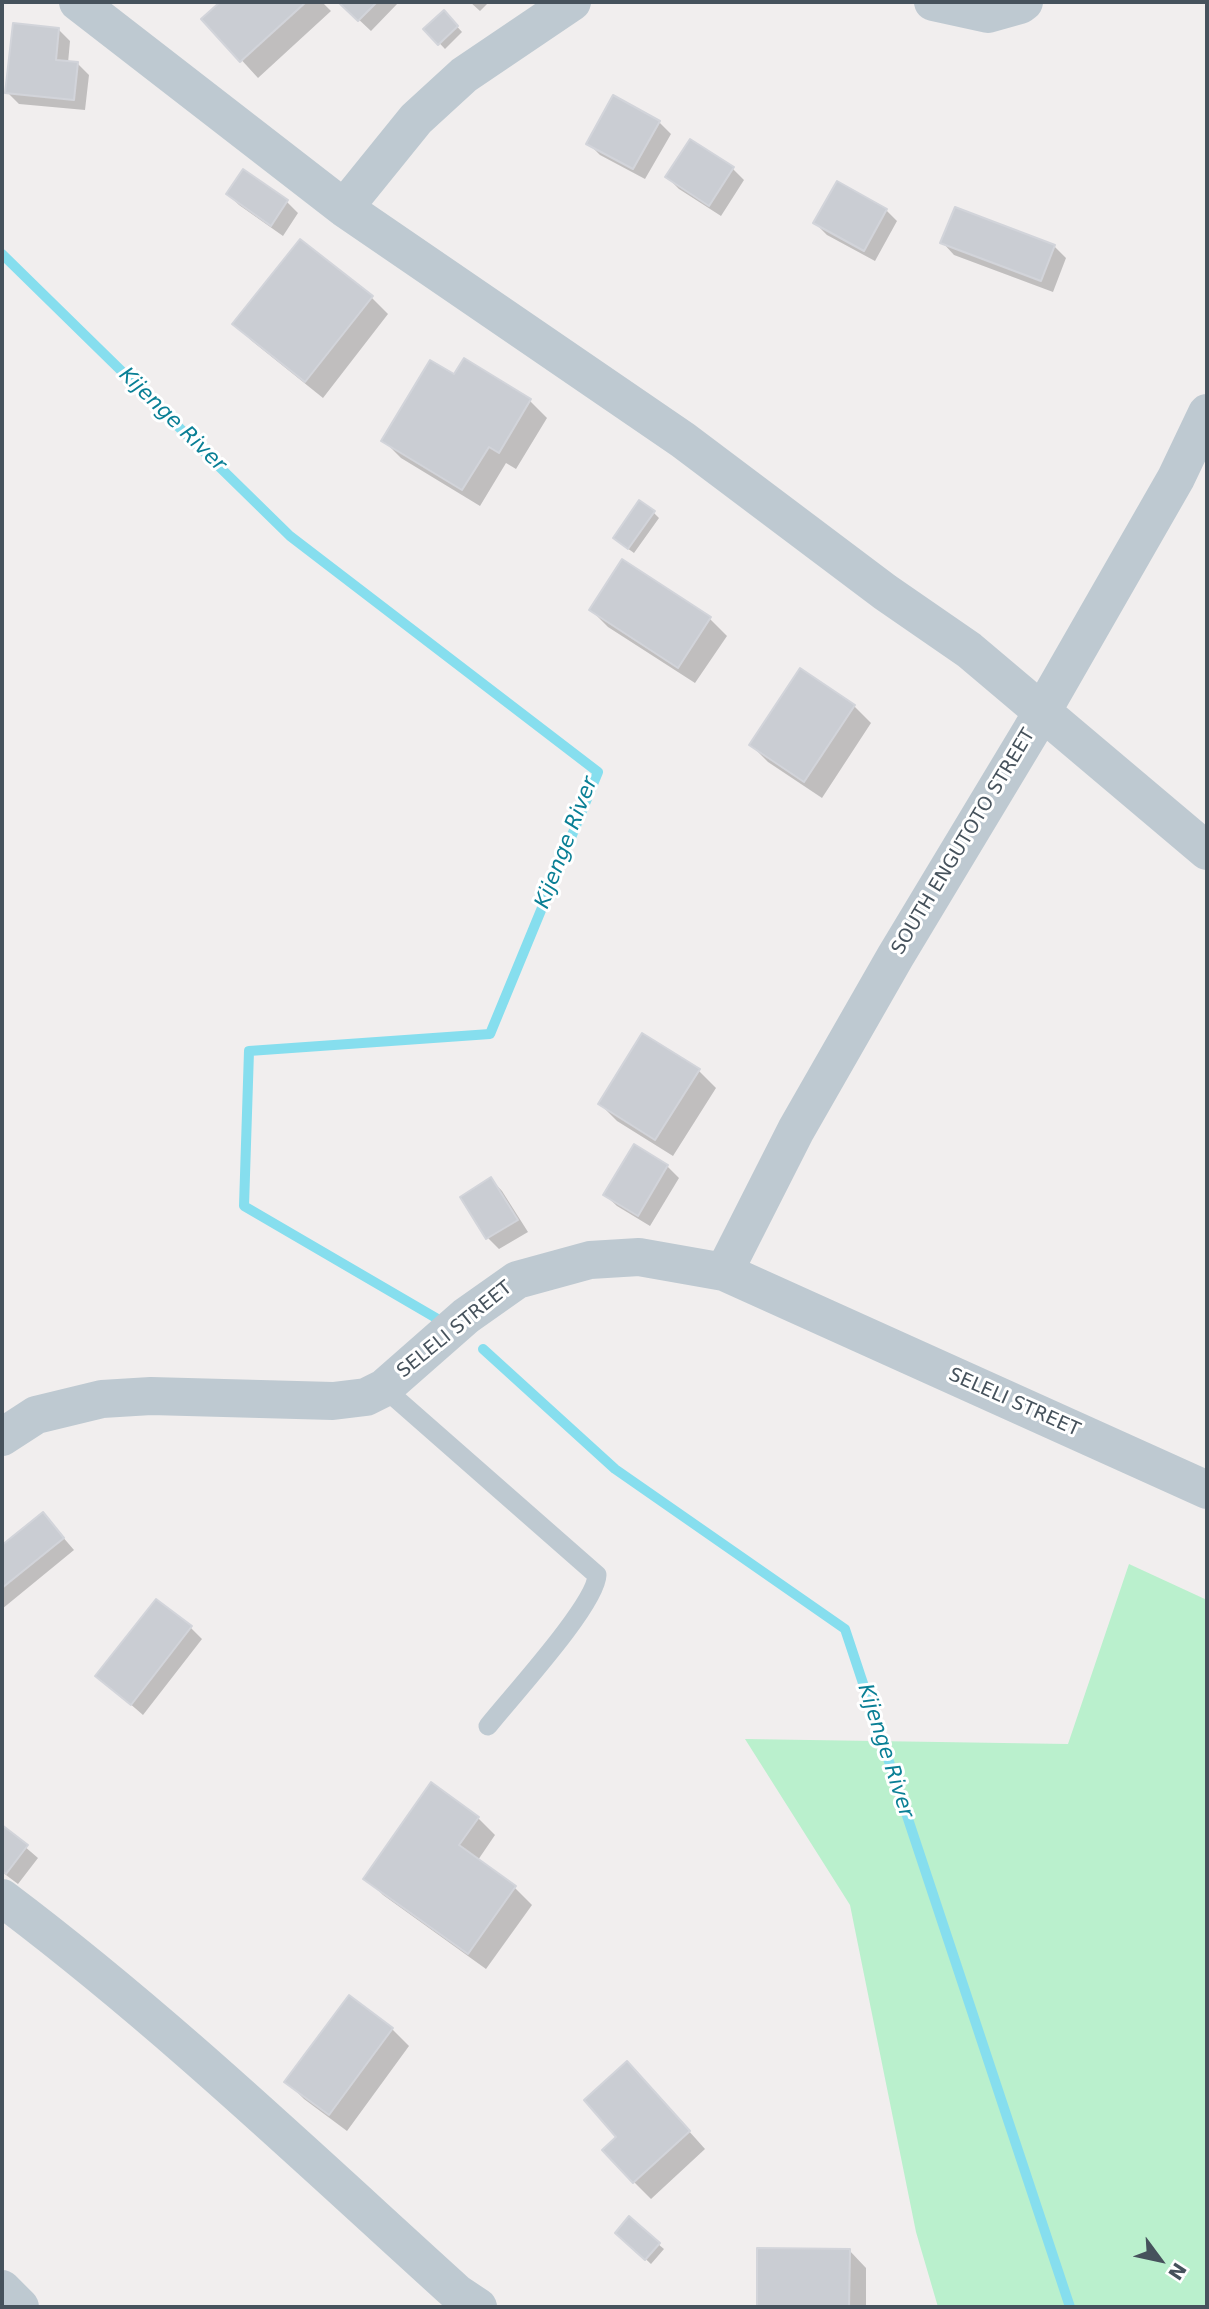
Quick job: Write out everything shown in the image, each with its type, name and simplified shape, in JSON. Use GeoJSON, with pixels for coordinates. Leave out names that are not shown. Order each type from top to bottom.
{"type":"FeatureCollection","features":[{"type":"Feature","properties":{"kind":"street"},"geometry":{"type":"LineString","coordinates":[[78,2],[344,208],[683,440],[885,592],[969,650],[1207,851]]}},
{"type":"Feature","properties":{"kind":"street"},"geometry":{"type":"LineString","coordinates":[[344,208],[416,120],[464,75],[572,2]]}},
{"type":"Feature","properties":{"kind":"street"},"geometry":{"type":"LineString","coordinates":[[933,2],[988,14],[1024,2]]}},
{"type":"Feature","properties":{"kind":"street","name":"SOUTH ENGUTOTO STREET"},"geometry":{"type":"LineString","coordinates":[[724,1272],[796,1130],[1176,478],[1207,413]]}},
{"type":"Feature","properties":{"kind":"street","name":"SELELI STREET"},"geometry":{"type":"LineString","coordinates":[[2,1437],[36,1415],[102,1399],[151,1396],[333,1402],[366,1397],[384,1388],[466,1316],[517,1279],[590,1260],[639,1257],[724,1272],[1207,1490]]}},
{"type":"Feature","properties":{"kind":"street"},"geometry":{"type":"LineString","coordinates":[[2,1898],[115,1986],[217,2074],[460,2302]]}},
{"type":"Feature","properties":{"kind":"street"},"geometry":{"type":"LineString","coordinates":[[2,2289],[20,2307]]}},
{"type":"Feature","properties":{"kind":"lane"},"geometry":{"type":"LineString","coordinates":[[384,1388],[597,1575],[594,1591],[573,1622],[488,1726]]}},
{"type":"Feature","properties":{"kind":"green space"},"geometry":{"type":"Polygon","coordinates":[[[1129,1564],[1207,1600],[1207,2307],[938,2307],[916,2232],[850,1905],[745,1739],[1068,1744],[1129,1564]]]}},
{"type":"Feature","properties":{"kind":"building"},"geometry":{"type":"Polygon","coordinates":[[[220,2],[306,2],[240,62],[201,19],[220,2]]]}},
{"type":"Feature","properties":{"kind":"building"},"geometry":{"type":"Polygon","coordinates":[[[338,2],[377,2],[358,21],[338,2]]]}},
{"type":"Feature","properties":{"kind":"building"},"geometry":{"type":"Polygon","coordinates":[[[444,10],[458,26],[438,45],[423,29],[444,10]]]}},
{"type":"Feature","properties":{"kind":"building"},"geometry":{"type":"Polygon","coordinates":[[[13,23],[59,28],[56,60],[78,62],[74,100],[5,93],[13,23]]]}},
{"type":"Feature","properties":{"kind":"building"},"geometry":{"type":"Polygon","coordinates":[[[613,95],[660,121],[633,169],[586,144],[613,95]]]}},
{"type":"Feature","properties":{"kind":"building"},"geometry":{"type":"Polygon","coordinates":[[[690,139],[734,167],[709,206],[665,177],[690,139]]]}},
{"type":"Feature","properties":{"kind":"building"},"geometry":{"type":"Polygon","coordinates":[[[243,169],[288,200],[271,226],[226,194],[243,169]]]}},
{"type":"Feature","properties":{"kind":"building"},"geometry":{"type":"Polygon","coordinates":[[[837,181],[887,209],[864,251],[813,223],[837,181]]]}},
{"type":"Feature","properties":{"kind":"building"},"geometry":{"type":"Polygon","coordinates":[[[955,207],[1055,245],[1041,281],[940,243],[955,207]]]}},
{"type":"Feature","properties":{"kind":"building"},"geometry":{"type":"Polygon","coordinates":[[[300,239],[373,296],[305,382],[232,324],[300,239]]]}},
{"type":"Feature","properties":{"kind":"building"},"geometry":{"type":"Polygon","coordinates":[[[464,358],[531,399],[499,453],[489,447],[462,490],[381,441],[430,360],[454,374],[464,358]]]}},
{"type":"Feature","properties":{"kind":"building"},"geometry":{"type":"Polygon","coordinates":[[[639,500],[655,511],[628,549],[613,538],[639,500]]]}},
{"type":"Feature","properties":{"kind":"building"},"geometry":{"type":"Polygon","coordinates":[[[622,559],[711,617],[678,668],[589,610],[622,559]]]}},
{"type":"Feature","properties":{"kind":"building"},"geometry":{"type":"Polygon","coordinates":[[[800,668],[855,705],[804,782],[749,745],[800,668]]]}},
{"type":"Feature","properties":{"kind":"building"},"geometry":{"type":"Polygon","coordinates":[[[642,1033],[700,1069],[655,1140],[598,1104],[642,1033]]]}},
{"type":"Feature","properties":{"kind":"building"},"geometry":{"type":"Polygon","coordinates":[[[634,1144],[668,1165],[638,1216],[603,1195],[634,1144]]]}},
{"type":"Feature","properties":{"kind":"building"},"geometry":{"type":"Polygon","coordinates":[[[491,1177],[518,1220],[486,1239],[460,1197],[491,1177]]]}},
{"type":"Feature","properties":{"kind":"building"},"geometry":{"type":"Polygon","coordinates":[[[43,1512],[64,1538],[2,1588],[2,1545],[43,1512]]]}},
{"type":"Feature","properties":{"kind":"building"},"geometry":{"type":"Polygon","coordinates":[[[156,1599],[192,1626],[131,1705],[95,1676],[156,1599]]]}},
{"type":"Feature","properties":{"kind":"building"},"geometry":{"type":"Polygon","coordinates":[[[431,1782],[479,1817],[459,1845],[516,1886],[468,1954],[363,1879],[431,1782]]]}},
{"type":"Feature","properties":{"kind":"building"},"geometry":{"type":"Polygon","coordinates":[[[2,1825],[28,1845],[6,1874],[2,1871],[2,1825]]]}},
{"type":"Feature","properties":{"kind":"building"},"geometry":{"type":"Polygon","coordinates":[[[349,1995],[393,2028],[329,2115],[284,2082],[349,1995]]]}},
{"type":"Feature","properties":{"kind":"building"},"geometry":{"type":"Polygon","coordinates":[[[627,2061],[690,2131],[633,2183],[602,2150],[616,2137],[584,2100],[627,2061]]]}},
{"type":"Feature","properties":{"kind":"building"},"geometry":{"type":"Polygon","coordinates":[[[629,2216],[660,2243],[645,2260],[615,2233],[629,2216]]]}},
{"type":"Feature","properties":{"kind":"building"},"geometry":{"type":"Polygon","coordinates":[[[757,2248],[850,2249],[849,2307],[757,2307],[757,2248]]]}},
{"type":"Feature","properties":{"kind":"waterway","name":"Kijenge River"},"geometry":{"type":"LineString","coordinates":[[2,254],[290,536],[598,772],[490,1034],[249,1051],[244,1206],[436,1318]]}},
{"type":"Feature","properties":{"kind":"waterway","name":"Kijenge River"},"geometry":{"type":"LineString","coordinates":[[483,1349],[615,1469],[845,1629],[1070,2307]]}}]}
